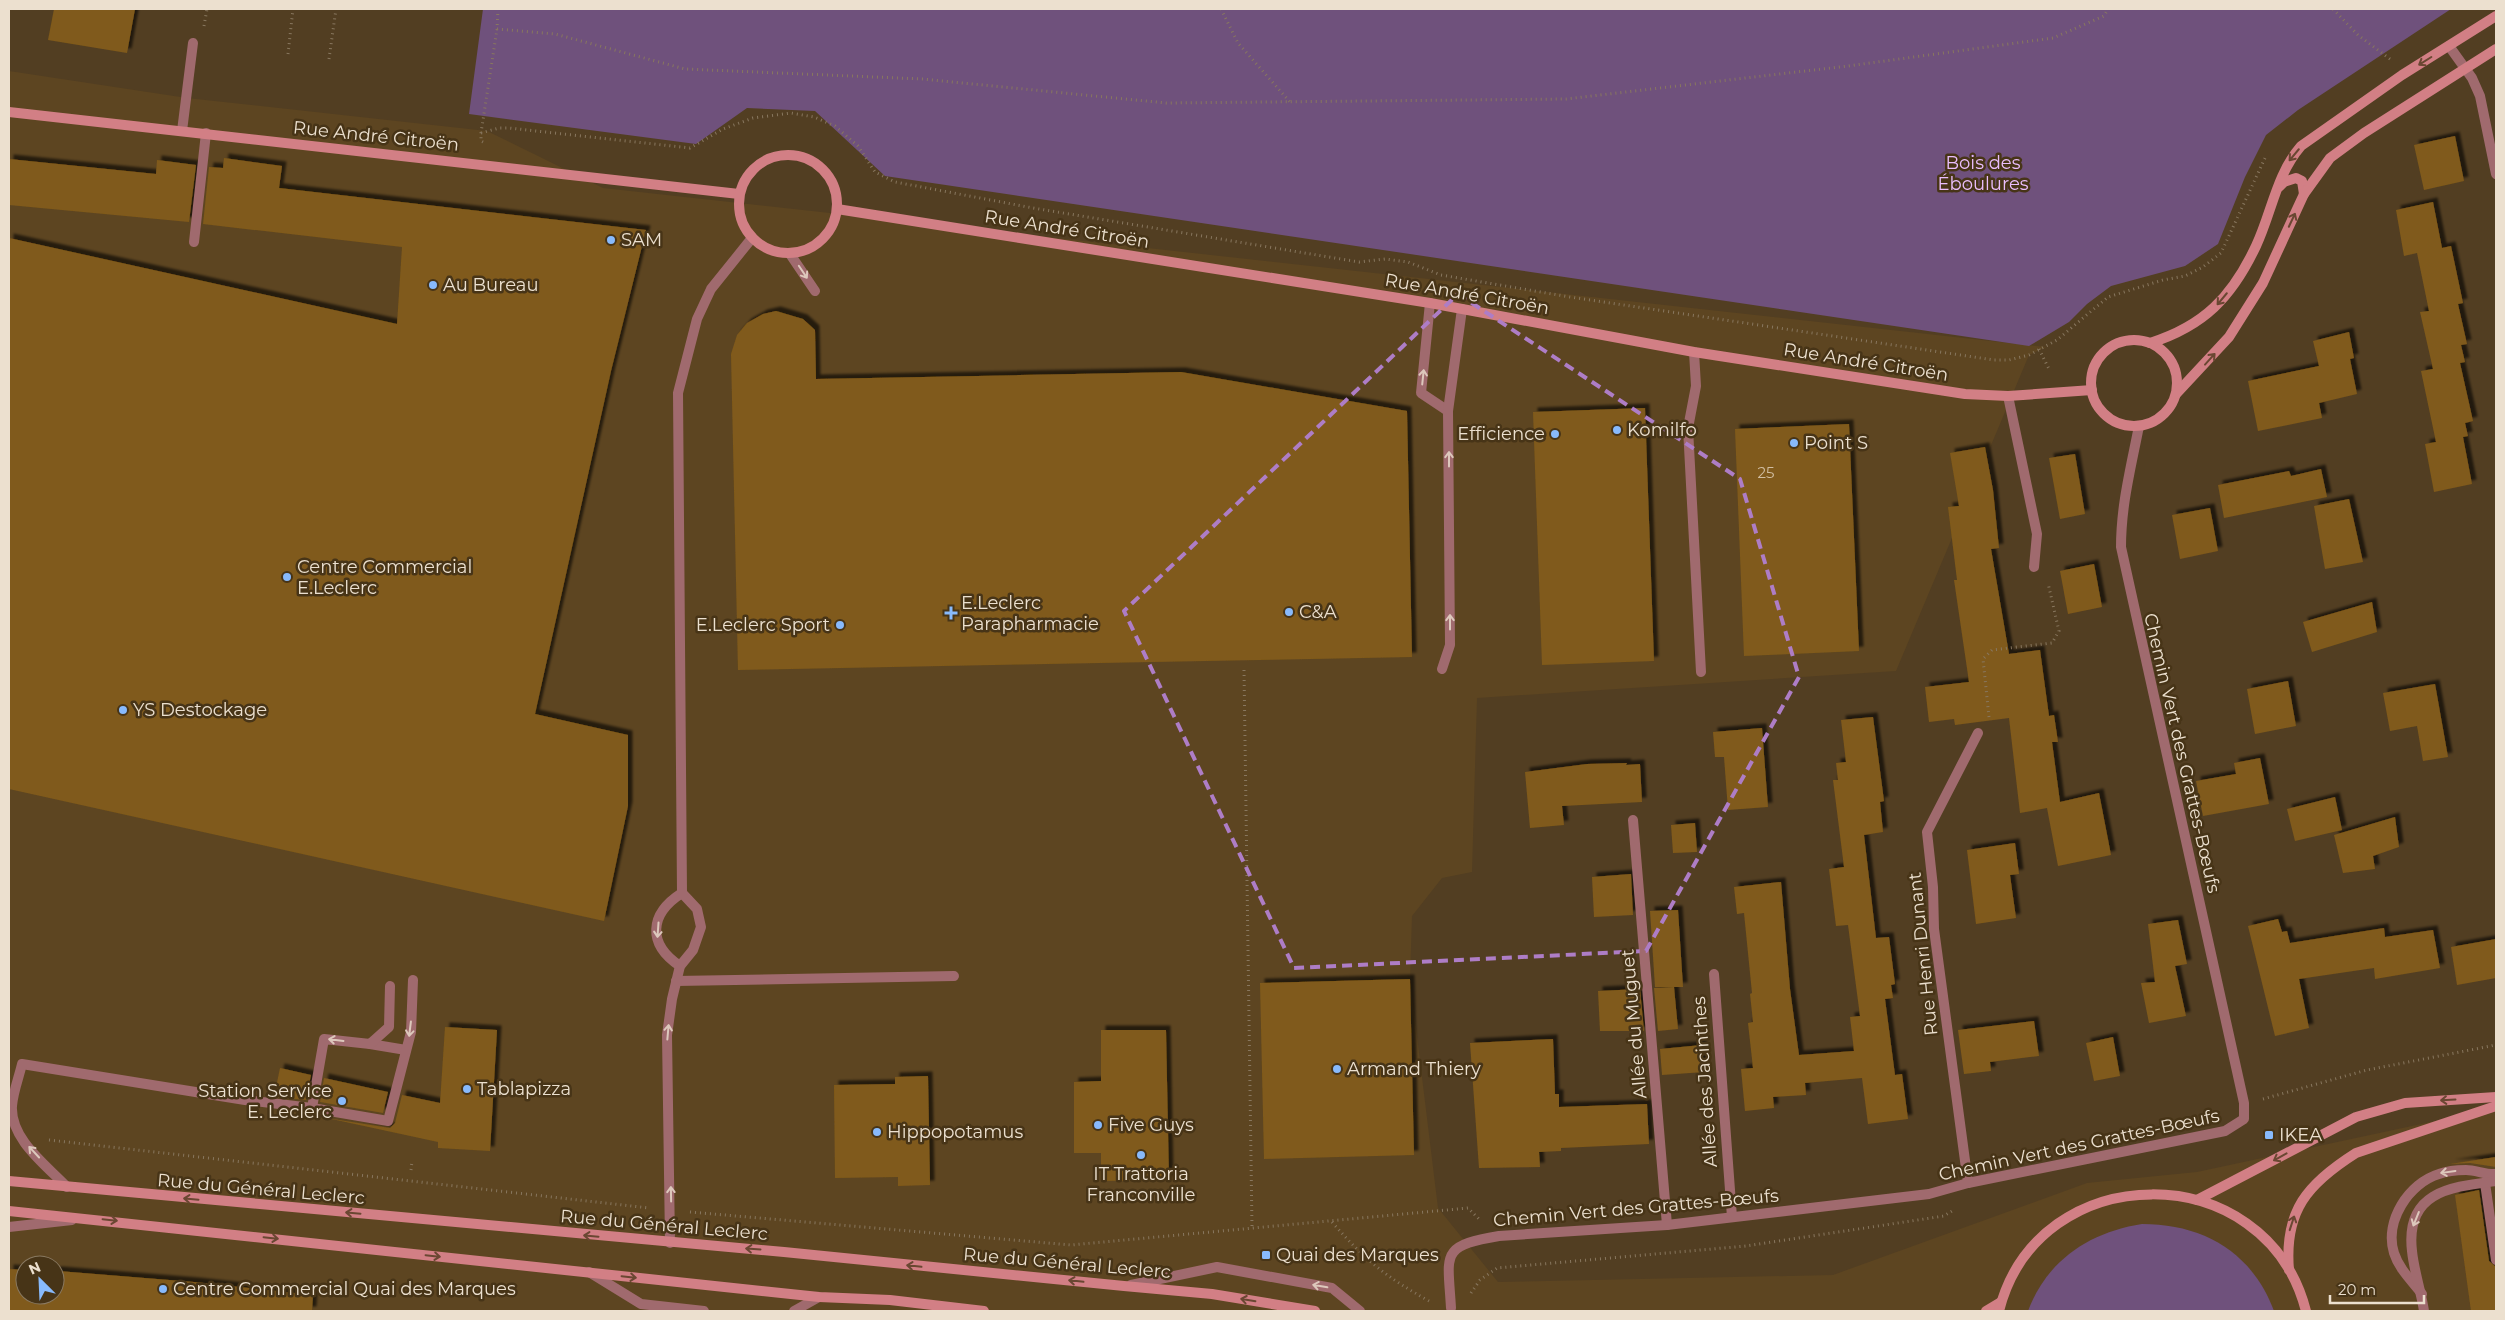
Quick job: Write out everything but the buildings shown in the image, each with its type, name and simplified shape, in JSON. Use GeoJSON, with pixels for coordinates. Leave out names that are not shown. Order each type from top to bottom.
{"type":"FeatureCollection","features":[{"type":"Feature","properties":{"kind":"main road"},"geometry":{"type":"LineString","coordinates":[[2150,343],[2169,358],[2177,381],[2176,394],[2171,406],[2162,416],[2139,426],[2118,423],[2108,418],[2094,401],[2092,390],[2094,368],[2107,350],[2128,341],[2150,343],[2191,327],[2212,312],[2231,288],[2256,246],[2288,161],[2301,146],[2347,112],[2496,16]]}},
{"type":"Feature","properties":{"kind":"main road"},"geometry":{"type":"LineString","coordinates":[[2176,394],[2229,337],[2262,284],[2304,194],[2330,158],[2364,133],[2496,49]]}},
{"type":"Feature","properties":{"kind":"main road","name":"Rue André Citroën"},"geometry":{"type":"LineString","coordinates":[[9,112],[739,194]]}},
{"type":"Feature","properties":{"kind":"main road"},"geometry":{"type":"LineString","coordinates":[[775,156],[802,157],[825,171],[837,196],[837,209],[835,221],[822,240],[812,247],[790,254],[769,250],[752,238],[743,225],[739,210],[739,194],[744,181],[752,170],[763,162],[775,156]]}},
{"type":"Feature","properties":{"kind":"main road"},"geometry":{"type":"LineString","coordinates":[[2276,191],[2284,182],[2296,178],[2302,181],[2304,194]]}},
{"type":"Feature","properties":{"kind":"main road","name":"Rue André Citroën"},"geometry":{"type":"LineString","coordinates":[[837,209],[1462,309],[1694,352],[1965,394],[2008,396],[2092,390]]}},
{"type":"Feature","properties":{"kind":"main road"},"geometry":{"type":"LineString","coordinates":[[2197,1200],[2356,1117],[2406,1104],[2496,1097]]}},
{"type":"Feature","properties":{"kind":"main road"},"geometry":{"type":"LineString","coordinates":[[2289,1271],[2288,1249],[2292,1218],[2311,1188],[2336,1166],[2356,1153],[2496,1106]]}},
{"type":"Feature","properties":{"kind":"main road","name":"Rue du Général Leclerc"},"geometry":{"type":"LineString","coordinates":[[9,1181],[784,1252],[1124,1286],[1168,1288],[1292,1309],[1315,1311]]}},
{"type":"Feature","properties":{"kind":"main road"},"geometry":{"type":"LineString","coordinates":[[1986,1311],[2000,1307],[2014,1274],[2031,1249],[2053,1228],[2078,1212],[2107,1200],[2137,1194],[2167,1194],[2197,1200],[2225,1210],[2250,1227],[2272,1247],[2289,1271],[2306,1311]]}},
{"type":"Feature","properties":{"kind":"main road"},"geometry":{"type":"LineString","coordinates":[[9,1210],[819,1297],[890,1300],[984,1311]]}},
{"type":"Feature","properties":{"kind":"street"},"geometry":{"type":"LineString","coordinates":[[182,131],[193,43]]}},
{"type":"Feature","properties":{"kind":"street"},"geometry":{"type":"LineString","coordinates":[[2449,46],[2466,68],[2480,96],[2496,174]]}},
{"type":"Feature","properties":{"kind":"street"},"geometry":{"type":"LineString","coordinates":[[194,242],[206,134]]}},
{"type":"Feature","properties":{"kind":"street"},"geometry":{"type":"LineString","coordinates":[[670,1243],[668,1035],[680,966],[693,950],[701,927],[697,909],[682,893],[678,393],[696,319],[711,289],[752,238]]}},
{"type":"Feature","properties":{"kind":"street"},"geometry":{"type":"LineString","coordinates":[[790,254],[816,291]]}},
{"type":"Feature","properties":{"kind":"street"},"geometry":{"type":"LineString","coordinates":[[1430,304],[1421,393],[1448,411]]}},
{"type":"Feature","properties":{"kind":"street"},"geometry":{"type":"LineString","coordinates":[[1442,669],[1450,645],[1448,411],[1462,309]]}},
{"type":"Feature","properties":{"kind":"street"},"geometry":{"type":"LineString","coordinates":[[1694,352],[1696,386],[1688,428],[1701,672]]}},
{"type":"Feature","properties":{"kind":"street"},"geometry":{"type":"LineString","coordinates":[[2008,396],[2037,534],[2034,567]]}},
{"type":"Feature","properties":{"kind":"street","name":"Chemin Vert des Grattes-Bœufs"},"geometry":{"type":"LineString","coordinates":[[1451,1308],[1448,1260],[1457,1246],[1474,1240],[1499,1236],[1667,1225],[1929,1194],[1968,1183],[2225,1131],[2244,1118],[2244,1103],[2121,548],[2121,515],[2124,493],[2139,426]]}},
{"type":"Feature","properties":{"kind":"street","name":"Rue Henri Dunant"},"geometry":{"type":"LineString","coordinates":[[1968,1183],[1934,929],[1933,887],[1927,832],[1978,733]]}},
{"type":"Feature","properties":{"kind":"street","name":"Allée du Muguet"},"geometry":{"type":"LineString","coordinates":[[1633,820],[1667,1225]]}},
{"type":"Feature","properties":{"kind":"street"},"geometry":{"type":"LineString","coordinates":[[680,966],[665,956],[658,946],[656,932],[663,910],[671,900],[682,893]]}},
{"type":"Feature","properties":{"kind":"street","name":"Allée des Jacinthes"},"geometry":{"type":"LineString","coordinates":[[1714,974],[1732,1217]]}},
{"type":"Feature","properties":{"kind":"street"},"geometry":{"type":"LineString","coordinates":[[676,981],[954,976]]}},
{"type":"Feature","properties":{"kind":"street"},"geometry":{"type":"LineString","coordinates":[[67,1187],[19,1136],[14,1122],[12,1106],[22,1064],[388,1121],[411,1032],[413,980]]}},
{"type":"Feature","properties":{"kind":"street"},"geometry":{"type":"LineString","coordinates":[[370,1044],[389,1027],[390,986]]}},
{"type":"Feature","properties":{"kind":"street"},"geometry":{"type":"LineString","coordinates":[[312,1108],[324,1039],[406,1050]]}},
{"type":"Feature","properties":{"kind":"street"},"geometry":{"type":"LineString","coordinates":[[2422,1294],[2404,1272],[2394,1252],[2394,1227],[2397,1213],[2405,1200],[2416,1186],[2440,1174],[2466,1170],[2496,1174]]}},
{"type":"Feature","properties":{"kind":"street"},"geometry":{"type":"LineString","coordinates":[[2424,1311],[2412,1251],[2411,1234],[2414,1217],[2426,1202],[2441,1190],[2496,1181]]}},
{"type":"Feature","properties":{"kind":"street"},"geometry":{"type":"LineString","coordinates":[[2485,1183],[2496,1260]]}},
{"type":"Feature","properties":{"kind":"street"},"geometry":{"type":"LineString","coordinates":[[9,1227],[88,1218]]}},
{"type":"Feature","properties":{"kind":"street"},"geometry":{"type":"LineString","coordinates":[[1124,1286],[1217,1267],[1332,1288],[1360,1311]]}},
{"type":"Feature","properties":{"kind":"street"},"geometry":{"type":"LineString","coordinates":[[589,1272],[641,1304],[704,1311]]}},
{"type":"Feature","properties":{"kind":"street"},"geometry":{"type":"LineString","coordinates":[[794,1311],[819,1297]]}},
{"type":"Feature","properties":{"kind":"path"},"geometry":{"type":"LineString","coordinates":[[288,54],[293,9]]}},
{"type":"Feature","properties":{"kind":"path"},"geometry":{"type":"LineString","coordinates":[[330,59],[336,9]]}},
{"type":"Feature","properties":{"kind":"path"},"geometry":{"type":"LineString","coordinates":[[488,142],[480,142],[497,29],[498,9]]}},
{"type":"Feature","properties":{"kind":"path"},"geometry":{"type":"LineString","coordinates":[[1221,9],[1238,43],[1290,102]]}},
{"type":"Feature","properties":{"kind":"path"},"geometry":{"type":"LineString","coordinates":[[497,29],[555,34],[685,69],[922,80],[1166,103],[1566,99],[1848,66],[2053,38],[2104,16],[2108,9]]}},
{"type":"Feature","properties":{"kind":"path"},"geometry":{"type":"LineString","coordinates":[[2333,9],[2358,35],[2390,59],[2383,64]]}},
{"type":"Feature","properties":{"kind":"path"},"geometry":{"type":"LineString","coordinates":[[481,133],[499,128],[509,128],[690,148],[723,128],[753,118],[791,113],[814,117],[835,126],[858,146],[875,172],[895,182],[1034,208],[1359,262],[1385,259],[1408,262],[1441,275],[1570,297],[1994,360],[2009,360],[2029,355],[2057,340],[2108,297],[2163,280],[2185,276],[2203,267],[2221,253],[2256,173],[2269,151]]}},
{"type":"Feature","properties":{"kind":"path"},"geometry":{"type":"LineString","coordinates":[[2039,349],[2050,372]]}},
{"type":"Feature","properties":{"kind":"path"},"geometry":{"type":"LineString","coordinates":[[1978,733],[1990,719],[1982,659],[1992,650],[2052,643],[2060,631],[2050,586]]}},
{"type":"Feature","properties":{"kind":"path"},"geometry":{"type":"LineString","coordinates":[[1244,670],[1252,1228]]}},
{"type":"Feature","properties":{"kind":"path"},"geometry":{"type":"LineString","coordinates":[[2244,1103],[2367,1070],[2496,1045]]}},
{"type":"Feature","properties":{"kind":"path"},"geometry":{"type":"LineString","coordinates":[[411,1170],[412,1161]]}},
{"type":"Feature","properties":{"kind":"path"},"geometry":{"type":"LineString","coordinates":[[1468,1208],[1332,1222],[1360,1254],[1391,1280],[1436,1304],[1451,1308],[1467,1300],[1480,1280],[1497,1268],[1746,1246],[1944,1216],[1962,1203],[1968,1183]]}},
{"type":"Feature","properties":{"kind":"highlighted area"},"geometry":{"type":"Polygon","coordinates":[[[1458,294],[1740,479],[1799,677],[1646,951],[1294,968],[1124,611],[1458,294]]]}},
{"type":"Feature","properties":{"kind":"shaded area"},"geometry":{"type":"Polygon","coordinates":[[[9,71],[187,98],[487,131],[603,188],[2046,347],[2029,355],[1896,671],[1477,698],[1472,872],[1442,878],[1412,916],[1410,979],[1438,1208],[1498,1282],[1833,1275],[2087,1183],[2197,1172],[2496,1108],[2496,1311],[9,1311],[9,71]]]}},
{"type":"Feature","properties":{"kind":"green space","name":"Bois des Éboulures"},"geometry":{"type":"Polygon","coordinates":[[[483,9],[2451,9],[2298,110],[2266,135],[2245,177],[2218,244],[2185,266],[2111,286],[2087,304],[2069,322],[2029,346],[885,176],[815,111],[747,108],[696,144],[469,114],[483,9]]]}},
{"type":"Feature","properties":{"kind":"green space"},"geometry":{"type":"Polygon","coordinates":[[[2142,1224],[2164,1225],[2185,1229],[2223,1245],[2253,1273],[2265,1290],[2274,1311],[2028,1311],[2036,1293],[2047,1277],[2073,1251],[2105,1234],[2142,1224]]]}},
{"type":"Feature","properties":{"kind":"place","name":"SAM"},"geometry":{"type":"Point","coordinates":[611,240]}},
{"type":"Feature","properties":{"kind":"place","name":"Au Bureau"},"geometry":{"type":"Point","coordinates":[433,285]}},
{"type":"Feature","properties":{"kind":"place","name":"Komilfo"},"geometry":{"type":"Point","coordinates":[1617,430]}},
{"type":"Feature","properties":{"kind":"place","name":"Efficience"},"geometry":{"type":"Point","coordinates":[1555,434]}},
{"type":"Feature","properties":{"kind":"place","name":"Point S"},"geometry":{"type":"Point","coordinates":[1794,443]}},
{"type":"Feature","properties":{"kind":"place","name":"Centre Commercial E.Leclerc"},"geometry":{"type":"Point","coordinates":[287,577]}},
{"type":"Feature","properties":{"kind":"place","name":"C&A"},"geometry":{"type":"Point","coordinates":[1289,612]}},
{"type":"Feature","properties":{"kind":"place","name":"E.Leclerc Parapharmacie"},"geometry":{"type":"Point","coordinates":[951,613]}},
{"type":"Feature","properties":{"kind":"place","name":"E.Leclerc Sport"},"geometry":{"type":"Point","coordinates":[840,625]}},
{"type":"Feature","properties":{"kind":"place","name":"YS Destockage"},"geometry":{"type":"Point","coordinates":[123,710]}},
{"type":"Feature","properties":{"kind":"place","name":"Armand Thiery"},"geometry":{"type":"Point","coordinates":[1337,1069]}},
{"type":"Feature","properties":{"kind":"place","name":"Tablapizza"},"geometry":{"type":"Point","coordinates":[467,1089]}},
{"type":"Feature","properties":{"kind":"place","name":"Station Service E. Leclerc"},"geometry":{"type":"Point","coordinates":[342,1101]}},
{"type":"Feature","properties":{"kind":"place","name":"Five Guys"},"geometry":{"type":"Point","coordinates":[1098,1125]}},
{"type":"Feature","properties":{"kind":"place","name":"Hippopotamus"},"geometry":{"type":"Point","coordinates":[877,1132]}},
{"type":"Feature","properties":{"kind":"place","name":"IKEA"},"geometry":{"type":"Point","coordinates":[2269,1135]}},
{"type":"Feature","properties":{"kind":"place","name":"IT Trattoria Franconville"},"geometry":{"type":"Point","coordinates":[1141,1155]}},
{"type":"Feature","properties":{"kind":"place","name":"Quai des Marques"},"geometry":{"type":"Point","coordinates":[1266,1255]}},
{"type":"Feature","properties":{"kind":"place","name":"Centre Commercial Quai des Marques"},"geometry":{"type":"Point","coordinates":[163,1289]}}]}
